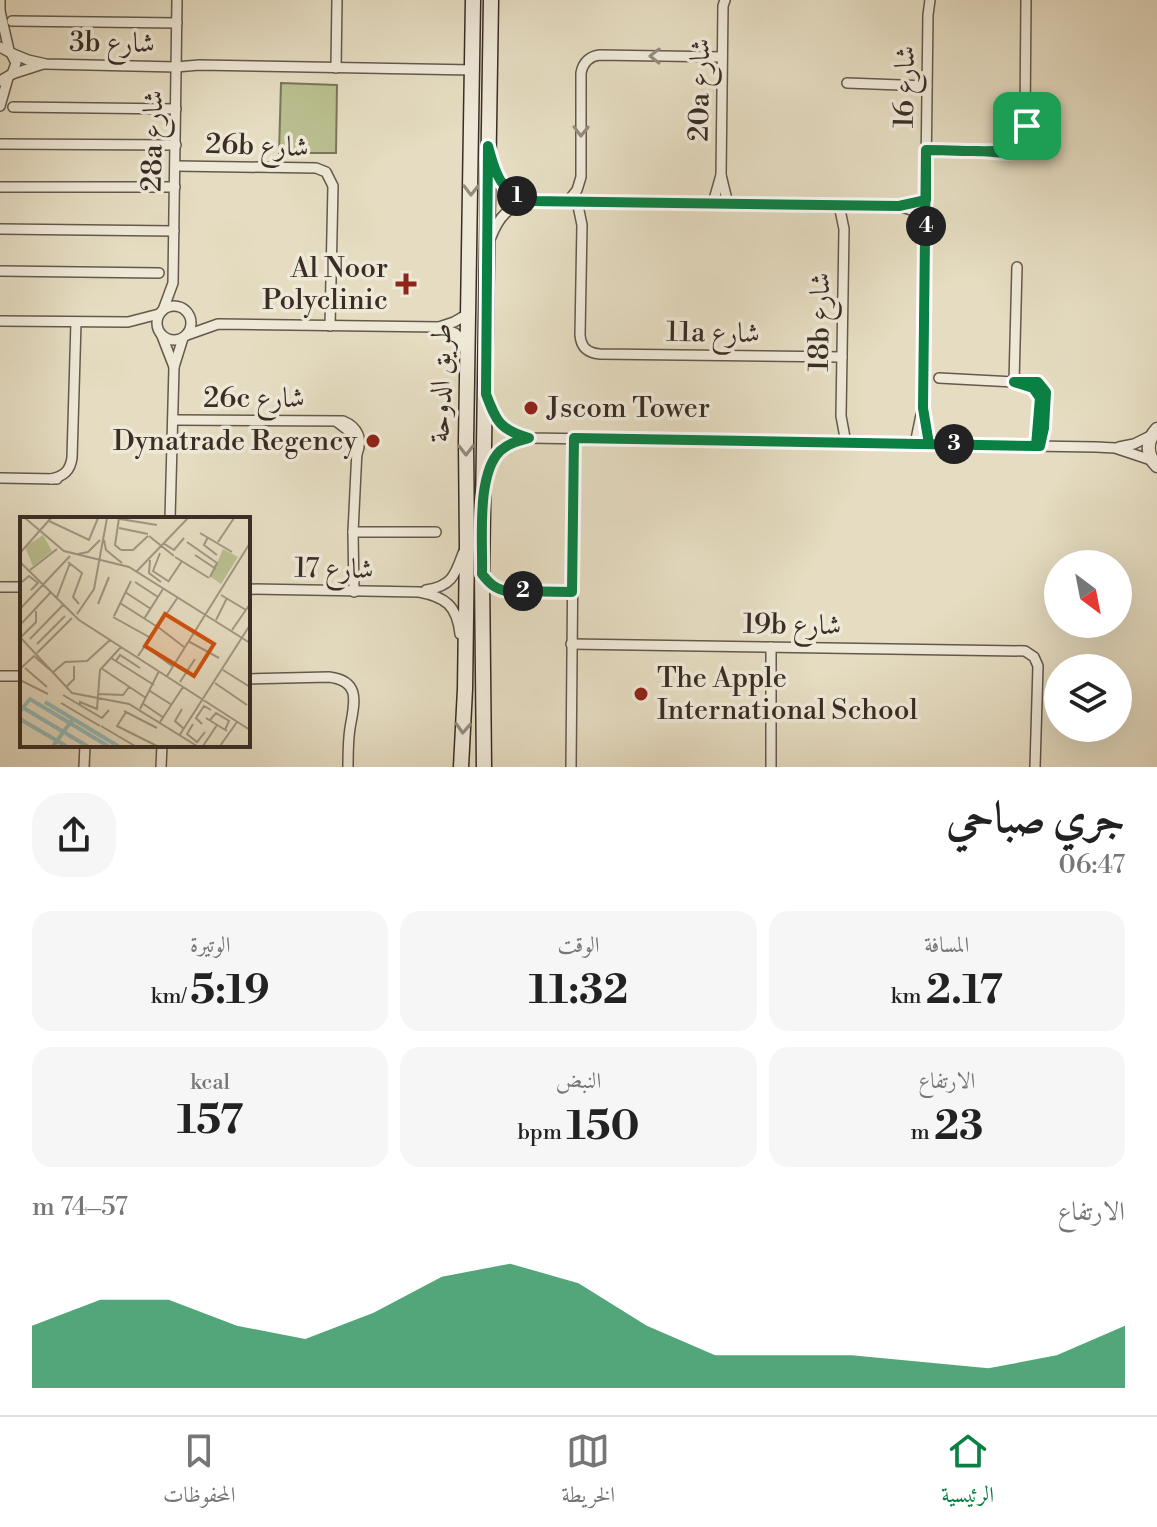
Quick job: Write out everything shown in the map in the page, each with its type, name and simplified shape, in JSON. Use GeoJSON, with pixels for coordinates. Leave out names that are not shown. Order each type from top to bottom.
{"type":"FeatureCollection","features":[{"type":"Feature","properties":{"kind":"main road","name":"طريق الدوحة"},"geometry":{"type":"LineString","coordinates":[[461,767],[466,651],[473,0]]}},
{"type":"Feature","properties":{"kind":"main road","name":"طريق الدوحة"},"geometry":{"type":"LineString","coordinates":[[484,767],[482,574],[491,0]]}},
{"type":"Feature","properties":{"kind":"main road"},"geometry":{"type":"LineString","coordinates":[[473,70],[483,77],[488,146]]}},
{"type":"Feature","properties":{"kind":"street"},"geometry":{"type":"LineString","coordinates":[[0,0],[7,50],[16,63],[7,78],[0,106]]}},
{"type":"Feature","properties":{"kind":"street","name":"28a شارع"},"geometry":{"type":"LineString","coordinates":[[161,312],[173,283],[177,0]]}},
{"type":"Feature","properties":{"kind":"street"},"geometry":{"type":"LineString","coordinates":[[336,68],[337,0]]}},
{"type":"Feature","properties":{"kind":"street"},"geometry":{"type":"LineString","coordinates":[[491,18],[499,0]]}},
{"type":"Feature","properties":{"kind":"street"},"geometry":{"type":"LineString","coordinates":[[926,150],[1005,151],[1019,142],[1025,121],[1026,0]]}},
{"type":"Feature","properties":{"kind":"street","name":"20a شارع"},"geometry":{"type":"LineString","coordinates":[[723,2],[721,175],[728,204]]}},
{"type":"Feature","properties":{"kind":"street","name":"شارع 16"},"geometry":{"type":"LineString","coordinates":[[928,2],[923,408],[929,444]]}},
{"type":"Feature","properties":{"kind":"street"},"geometry":{"type":"LineString","coordinates":[[12,21],[177,23]]}},
{"type":"Feature","properties":{"kind":"street","name":"3b شارع"},"geometry":{"type":"LineString","coordinates":[[7,50],[46,64],[176,63],[473,70]]}},
{"type":"Feature","properties":{"kind":"street"},"geometry":{"type":"LineString","coordinates":[[582,225],[572,201],[581,177],[581,73],[584,64],[600,55],[722,57]]}},
{"type":"Feature","properties":{"kind":"street","name":"3b شارع"},"geometry":{"type":"LineString","coordinates":[[7,78],[46,64]]}},
{"type":"Feature","properties":{"kind":"street"},"geometry":{"type":"LineString","coordinates":[[847,83],[927,86]]}},
{"type":"Feature","properties":{"kind":"street"},"geometry":{"type":"LineString","coordinates":[[13,107],[176,109]]}},
{"type":"Feature","properties":{"kind":"street"},"geometry":{"type":"LineString","coordinates":[[0,144],[176,145]]}},
{"type":"Feature","properties":{"kind":"street"},"geometry":{"type":"LineString","coordinates":[[488,146],[500,182],[513,194],[530,201]]}},
{"type":"Feature","properties":{"kind":"street","name":"26b شارع"},"geometry":{"type":"LineString","coordinates":[[176,166],[316,168],[326,172],[333,186],[330,326]]}},
{"type":"Feature","properties":{"kind":"street","name":"20a شارع"},"geometry":{"type":"LineString","coordinates":[[713,203],[721,175]]}},
{"type":"Feature","properties":{"kind":"street"},"geometry":{"type":"LineString","coordinates":[[0,187],[175,187]]}},
{"type":"Feature","properties":{"kind":"street"},"geometry":{"type":"LineString","coordinates":[[488,244],[496,224],[506,211],[530,201],[899,206],[926,200]]}},
{"type":"Feature","properties":{"kind":"street"},"geometry":{"type":"LineString","coordinates":[[582,225],[588,201]]}},
{"type":"Feature","properties":{"kind":"street","name":"18b شارع"},"geometry":{"type":"LineString","coordinates":[[839,205],[844,229],[841,416],[846,443]]}},
{"type":"Feature","properties":{"kind":"street","name":"18b شارع"},"geometry":{"type":"LineString","coordinates":[[844,229],[852,206]]}},
{"type":"Feature","properties":{"kind":"street"},"geometry":{"type":"LineString","coordinates":[[899,206],[926,215]]}},
{"type":"Feature","properties":{"kind":"street","name":"11a شارع"},"geometry":{"type":"LineString","coordinates":[[582,225],[580,335],[585,348],[591,353],[842,357]]}},
{"type":"Feature","properties":{"kind":"street"},"geometry":{"type":"LineString","coordinates":[[0,229],[174,231]]}},
{"type":"Feature","properties":{"kind":"street"},"geometry":{"type":"LineString","coordinates":[[1014,382],[1017,267]]}},
{"type":"Feature","properties":{"kind":"street"},"geometry":{"type":"LineString","coordinates":[[0,271],[159,273]]}},
{"type":"Feature","properties":{"kind":"street","name":"28a شارع"},"geometry":{"type":"LineString","coordinates":[[173,283],[186,312]]}},
{"type":"Feature","properties":{"kind":"street"},"geometry":{"type":"LineString","coordinates":[[0,321],[128,322],[174,306],[218,324],[439,327],[468,314]]}},
{"type":"Feature","properties":{"kind":"street"},"geometry":{"type":"LineString","coordinates":[[161,312],[156,327],[174,367]]}},
{"type":"Feature","properties":{"kind":"street"},"geometry":{"type":"LineString","coordinates":[[170,517],[174,367],[191,324],[186,312]]}},
{"type":"Feature","properties":{"kind":"street"},"geometry":{"type":"LineString","coordinates":[[0,478],[63,479],[72,474],[75,462],[76,322]]}},
{"type":"Feature","properties":{"kind":"street"},"geometry":{"type":"LineString","coordinates":[[128,322],[172,341],[218,324]]}},
{"type":"Feature","properties":{"kind":"street"},"geometry":{"type":"LineString","coordinates":[[439,327],[455,333],[467,345]]}},
{"type":"Feature","properties":{"kind":"street"},"geometry":{"type":"LineString","coordinates":[[939,378],[1033,381],[1041,385],[1046,396],[1038,446]]}},
{"type":"Feature","properties":{"kind":"street"},"geometry":{"type":"LineString","coordinates":[[486,394],[492,412],[502,426],[529,438]]}},
{"type":"Feature","properties":{"kind":"street","name":"شارع 16"},"geometry":{"type":"LineString","coordinates":[[915,444],[923,408]]}},
{"type":"Feature","properties":{"kind":"street","name":"18b شارع"},"geometry":{"type":"LineString","coordinates":[[835,442],[841,416]]}},
{"type":"Feature","properties":{"kind":"street","name":"26c شارع"},"geometry":{"type":"LineString","coordinates":[[173,420],[334,421],[347,422],[356,429],[360,439],[353,532],[354,592]]}},
{"type":"Feature","properties":{"kind":"street"},"geometry":{"type":"LineString","coordinates":[[484,486],[498,453],[510,444],[529,438],[1115,448],[1134,444],[1154,432]]}},
{"type":"Feature","properties":{"kind":"street"},"geometry":{"type":"LineString","coordinates":[[1154,432],[1149,452],[1155,466]]}},
{"type":"Feature","properties":{"kind":"street"},"geometry":{"type":"LineString","coordinates":[[571,767],[574,438]]}},
{"type":"Feature","properties":{"kind":"street"},"geometry":{"type":"LineString","coordinates":[[1115,448],[1155,466]]}},
{"type":"Feature","properties":{"kind":"street"},"geometry":{"type":"LineString","coordinates":[[353,532],[436,532]]}},
{"type":"Feature","properties":{"kind":"street","name":"شارع 17"},"geometry":{"type":"LineString","coordinates":[[419,592],[450,581],[467,545]]}},
{"type":"Feature","properties":{"kind":"street"},"geometry":{"type":"LineString","coordinates":[[482,574],[493,586],[506,591],[572,592]]}},
{"type":"Feature","properties":{"kind":"street","name":"شارع 17"},"geometry":{"type":"LineString","coordinates":[[250,589],[419,592],[436,595],[445,600],[457,616],[466,651]]}},
{"type":"Feature","properties":{"kind":"street"},"geometry":{"type":"LineString","coordinates":[[483,605],[506,591]]}},
{"type":"Feature","properties":{"kind":"street","name":"19b شارع"},"geometry":{"type":"LineString","coordinates":[[571,644],[1012,651],[1029,661],[1038,678],[1035,767]]}},
{"type":"Feature","properties":{"kind":"street"},"geometry":{"type":"LineString","coordinates":[[771,647],[771,767]]}},
{"type":"Feature","properties":{"kind":"street"},"geometry":{"type":"LineString","coordinates":[[250,679],[315,678],[341,686],[348,694],[353,713],[348,767]]}},
{"type":"Feature","properties":{"kind":"street"},"geometry":{"type":"LineString","coordinates":[[84,767],[85,747]]}},
{"type":"Feature","properties":{"kind":"street"},"geometry":{"type":"LineString","coordinates":[[161,767],[162,747]]}},
{"type":"Feature","properties":{"kind":"green space"},"geometry":{"type":"Polygon","coordinates":[[[281,83],[337,85],[336,153],[279,153],[281,83]]]}},
{"type":"Feature","properties":{"kind":"place","name":"Al Noor Polyclinic"},"geometry":{"type":"Point","coordinates":[406,284]}},
{"type":"Feature","properties":{"kind":"place","name":"Jscom Tower"},"geometry":{"type":"Point","coordinates":[531,408]}},
{"type":"Feature","properties":{"kind":"place","name":"Dynatrade Regency"},"geometry":{"type":"Point","coordinates":[373,441]}},
{"type":"Feature","properties":{"kind":"place","name":"The Apple International School"},"geometry":{"type":"Point","coordinates":[641,694]}},
{"type":"Feature","properties":{"kind":"route"},"geometry":{"type":"LineString","coordinates":[[1027,126],[1025,121],[1019,142],[1005,151],[926,150],[925,259],[923,408],[929,444],[1036,446],[1040,446],[1046,392],[1038,382],[1026,381],[1014,382],[1033,388],[1039,394],[1036,446],[574,438],[572,592],[506,591],[493,586],[482,574],[484,486],[490,466],[498,453],[510,444],[529,438],[502,426],[492,412],[486,394],[488,146],[500,182],[513,194],[530,201],[899,206],[908,203],[926,200],[926,150],[1011,154],[1020,150],[1027,141],[1027,126]]}}]}
